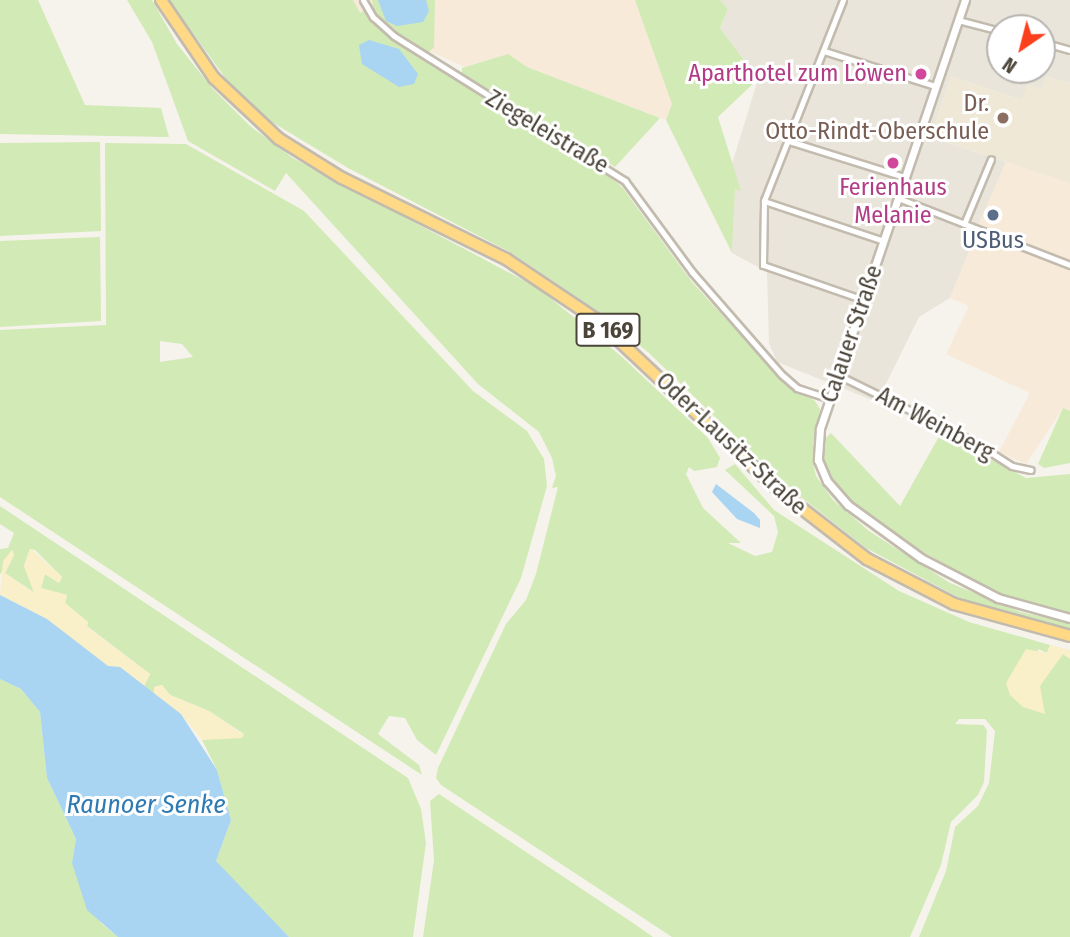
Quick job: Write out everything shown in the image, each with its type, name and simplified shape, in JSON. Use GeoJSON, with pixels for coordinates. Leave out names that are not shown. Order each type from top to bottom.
{"type":"FeatureCollection","features":[{"type":"Feature","properties":{"kind":"highway","name":"Oder-Lausitz-Straße"},"geometry":{"type":"LineString","coordinates":[[161,0],[214,78],[279,139],[342,177],[506,260],[565,297],[641,359],[778,490],[867,559],[954,604],[1070,636]]}},
{"type":"Feature","properties":{"kind":"street","name":"Ziegeleistraße"},"geometry":{"type":"LineString","coordinates":[[363,0],[373,17],[394,36],[625,181],[692,272],[781,374],[797,388],[830,400]]}},
{"type":"Feature","properties":{"kind":"street"},"geometry":{"type":"LineString","coordinates":[[833,0],[843,2],[764,201],[763,265],[863,300]]}},
{"type":"Feature","properties":{"kind":"street","name":"Calauer Straße"},"geometry":{"type":"LineString","coordinates":[[965,0],[820,429],[817,451],[822,472],[837,494],[869,522],[970,584],[1023,607],[1070,618]]}},
{"type":"Feature","properties":{"kind":"street"},"geometry":{"type":"LineString","coordinates":[[958,20],[986,27]]}},
{"type":"Feature","properties":{"kind":"street"},"geometry":{"type":"LineString","coordinates":[[824,51],[935,86]]}},
{"type":"Feature","properties":{"kind":"street"},"geometry":{"type":"LineString","coordinates":[[789,141],[904,177]]}},
{"type":"Feature","properties":{"kind":"street"},"geometry":{"type":"LineString","coordinates":[[964,224],[991,159]]}},
{"type":"Feature","properties":{"kind":"street"},"geometry":{"type":"LineString","coordinates":[[898,198],[1070,265]]}},
{"type":"Feature","properties":{"kind":"street"},"geometry":{"type":"LineString","coordinates":[[764,201],[884,241]]}},
{"type":"Feature","properties":{"kind":"street","name":"Am Weinberg"},"geometry":{"type":"LineString","coordinates":[[838,375],[973,441],[1012,466],[1031,470]]}},
{"type":"Feature","properties":{"kind":"shaded area"},"geometry":{"type":"Polygon","coordinates":[[[181,0],[650,0],[672,104],[666,120],[527,67],[508,54],[465,67],[394,36],[367,9],[359,13],[181,0]]]}},
{"type":"Feature","properties":{"kind":"shaded area"},"geometry":{"type":"Polygon","coordinates":[[[720,0],[1070,0],[1070,83],[1056,79],[1056,14],[986,14],[986,84],[1044,84],[1041,89],[1021,100],[951,76],[931,137],[1006,162],[950,298],[919,317],[877,402],[777,362],[769,343],[767,272],[732,253],[735,188],[740,190],[732,164],[758,79],[720,28],[728,9],[720,0]]]}},
{"type":"Feature","properties":{"kind":"shaded area","name":"Dr. Otto-Rindt-Oberschule"},"geometry":{"type":"Polygon","coordinates":[[[951,76],[1021,100],[1028,84],[1041,89],[1043,84],[1056,84],[1056,80],[1070,83],[1070,183],[931,137],[951,76]]]}},
{"type":"Feature","properties":{"kind":"shaded area"},"geometry":{"type":"Polygon","coordinates":[[[1006,162],[1070,183],[1070,260],[978,225],[1006,162]]]}},
{"type":"Feature","properties":{"kind":"shaded area"},"geometry":{"type":"Polygon","coordinates":[[[977,233],[1070,269],[1070,411],[1063,408],[1026,464],[999,452],[1030,393],[946,354],[969,306],[950,298],[977,233]]]}},
{"type":"Feature","properties":{"kind":"green space"},"geometry":{"type":"Polygon","coordinates":[[[0,0],[38,0],[85,105],[161,108],[169,137],[0,134],[0,0]]]}},
{"type":"Feature","properties":{"kind":"green space"},"geometry":{"type":"Polygon","coordinates":[[[127,0],[152,0],[177,44],[212,88],[250,126],[293,158],[538,288],[622,357],[708,438],[720,458],[717,467],[694,471],[689,467],[686,474],[703,508],[741,543],[728,543],[755,556],[772,552],[778,532],[774,516],[725,470],[735,464],[774,510],[899,591],[969,622],[1050,645],[1047,653],[1038,649],[1040,700],[1040,686],[1054,662],[1063,653],[1070,659],[1070,937],[919,937],[946,871],[955,827],[978,806],[989,783],[995,731],[985,719],[959,719],[955,724],[983,725],[987,730],[984,782],[978,795],[951,822],[941,865],[910,937],[672,937],[441,785],[436,778],[438,768],[506,624],[526,600],[536,574],[558,487],[552,488],[556,476],[552,458],[539,432],[478,384],[286,173],[275,191],[188,141],[152,42],[127,0]]]}},
{"type":"Feature","properties":{"kind":"green space"},"geometry":{"type":"Polygon","coordinates":[[[169,0],[353,0],[360,13],[373,5],[372,0],[435,0],[434,47],[427,54],[592,162],[622,187],[692,282],[777,375],[815,401],[820,409],[813,462],[816,476],[833,500],[869,531],[950,583],[1021,612],[1070,623],[1070,629],[1005,615],[958,597],[866,548],[782,482],[649,353],[599,312],[510,252],[348,168],[267,119],[229,83],[169,0]]]}},
{"type":"Feature","properties":{"kind":"green space"},"geometry":{"type":"Polygon","coordinates":[[[635,0],[720,0],[728,9],[720,28],[758,79],[718,117],[741,191],[735,189],[732,253],[666,120],[672,104],[635,0]]]}},
{"type":"Feature","properties":{"kind":"green space"},"geometry":{"type":"Polygon","coordinates":[[[508,54],[527,67],[660,118],[615,167],[462,76],[462,68],[508,54]]]}},
{"type":"Feature","properties":{"kind":"green space"},"geometry":{"type":"Polygon","coordinates":[[[100,142],[101,231],[0,236],[0,143],[100,142]]]}},
{"type":"Feature","properties":{"kind":"green space"},"geometry":{"type":"Polygon","coordinates":[[[105,143],[186,144],[304,211],[473,391],[527,431],[544,459],[547,486],[521,578],[436,755],[417,740],[405,718],[389,716],[378,734],[419,765],[422,775],[0,497],[0,330],[106,325],[105,143]],[[160,341],[160,362],[193,357],[182,344],[160,341]]]}},
{"type":"Feature","properties":{"kind":"green space"},"geometry":{"type":"Polygon","coordinates":[[[100,237],[101,321],[0,327],[0,241],[100,237]]]}},
{"type":"Feature","properties":{"kind":"green space"},"geometry":{"type":"Polygon","coordinates":[[[1063,408],[1070,411],[1070,463],[1044,468],[1038,464],[1063,408]]]}},
{"type":"Feature","properties":{"kind":"green space"},"geometry":{"type":"Polygon","coordinates":[[[831,433],[900,506],[941,433],[1026,478],[1070,474],[1070,614],[1037,608],[998,594],[891,534],[841,493],[825,471],[822,442],[831,433]]]}},
{"type":"Feature","properties":{"kind":"green space"},"geometry":{"type":"Polygon","coordinates":[[[0,506],[408,778],[421,809],[426,843],[413,937],[289,937],[229,878],[216,861],[231,820],[217,770],[202,740],[244,734],[209,711],[170,695],[162,685],[154,687],[154,694],[144,686],[150,674],[87,626],[88,622],[65,603],[67,595],[41,588],[45,574],[59,583],[62,577],[35,550],[30,549],[24,566],[35,593],[5,573],[14,555],[12,550],[0,575],[0,549],[8,548],[14,533],[0,524],[0,506]]]}},
{"type":"Feature","properties":{"kind":"green space"},"geometry":{"type":"Polygon","coordinates":[[[0,679],[21,689],[40,712],[47,778],[76,839],[72,863],[101,923],[118,937],[0,937],[0,679]]]}},
{"type":"Feature","properties":{"kind":"green space"},"geometry":{"type":"Polygon","coordinates":[[[439,794],[653,937],[423,937],[434,860],[430,801],[439,794]]]}},
{"type":"Feature","properties":{"kind":"sand"},"geometry":{"type":"Polygon","coordinates":[[[30,548],[62,577],[59,583],[45,574],[41,588],[67,595],[65,603],[88,622],[87,627],[150,674],[144,686],[120,667],[108,666],[80,647],[47,619],[0,595],[3,561],[12,550],[14,555],[5,573],[34,593],[24,566],[30,548]]]}},
{"type":"Feature","properties":{"kind":"sand"},"geometry":{"type":"Polygon","coordinates":[[[1050,645],[1070,650],[1070,659],[1063,654],[1040,686],[1045,714],[1023,707],[1010,695],[1006,683],[1026,649],[1047,653],[1050,645]]]}},
{"type":"Feature","properties":{"kind":"sand"},"geometry":{"type":"Polygon","coordinates":[[[162,685],[170,695],[209,711],[244,735],[242,738],[202,740],[181,714],[154,694],[154,687],[162,685]]]}},
{"type":"Feature","properties":{"kind":"water"},"geometry":{"type":"Polygon","coordinates":[[[378,0],[426,0],[429,11],[423,22],[397,26],[386,21],[378,0]]]}},
{"type":"Feature","properties":{"kind":"water"},"geometry":{"type":"Polygon","coordinates":[[[369,40],[399,49],[418,74],[414,84],[399,87],[362,64],[359,45],[369,40]]]}},
{"type":"Feature","properties":{"kind":"water"},"geometry":{"type":"Polygon","coordinates":[[[716,484],[754,513],[760,520],[760,528],[737,519],[712,492],[716,484]]]}},
{"type":"Feature","properties":{"kind":"water","name":"Raunoer Senke"},"geometry":{"type":"Polygon","coordinates":[[[0,595],[47,619],[108,666],[120,667],[181,714],[217,770],[231,820],[216,861],[289,937],[118,937],[87,910],[72,863],[76,839],[47,778],[40,712],[21,689],[0,679],[0,595]]]}},
{"type":"Feature","properties":{"kind":"place","name":"Aparthotel zum Löwen"},"geometry":{"type":"Point","coordinates":[921,74]}},
{"type":"Feature","properties":{"kind":"place","name":"Dr. Otto-Rindt-Oberschule"},"geometry":{"type":"Point","coordinates":[1003,118]}},
{"type":"Feature","properties":{"kind":"place","name":"Ferienhaus Melanie"},"geometry":{"type":"Point","coordinates":[893,163]}},
{"type":"Feature","properties":{"kind":"place","name":"USBus"},"geometry":{"type":"Point","coordinates":[993,215]}}]}
